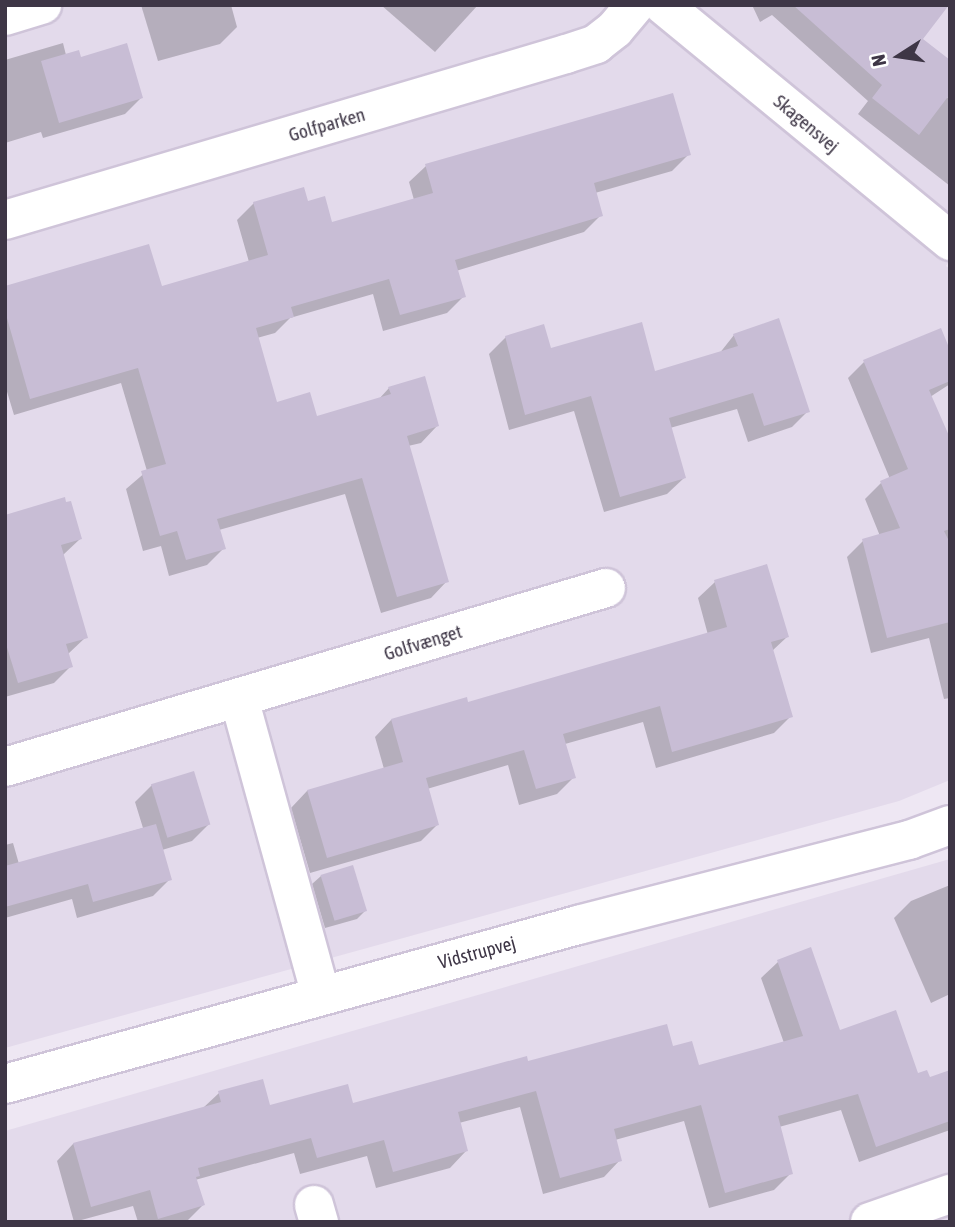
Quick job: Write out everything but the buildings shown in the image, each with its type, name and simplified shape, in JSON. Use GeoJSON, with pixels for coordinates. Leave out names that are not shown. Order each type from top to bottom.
{"type":"FeatureCollection","features":[{"type":"Feature","properties":{"kind":"street"},"geometry":{"type":"LineString","coordinates":[[5,16],[42,5]]}},
{"type":"Feature","properties":{"kind":"street","name":"Golfparken"},"geometry":{"type":"LineString","coordinates":[[5,220],[596,44],[615,29],[635,5]]}},
{"type":"Feature","properties":{"kind":"street","name":"Skagensvej"},"geometry":{"type":"LineString","coordinates":[[663,5],[950,241]]}},
{"type":"Feature","properties":{"kind":"street","name":"Golfvænget"},"geometry":{"type":"LineString","coordinates":[[5,767],[606,588]]}},
{"type":"Feature","properties":{"kind":"street"},"geometry":{"type":"LineString","coordinates":[[239,698],[321,995]]}},
{"type":"Feature","properties":{"kind":"street","name":"Vidstrupvej"},"geometry":{"type":"LineString","coordinates":[[5,1084],[321,995],[909,839],[950,825]]}},
{"type":"Feature","properties":{"kind":"street"},"geometry":{"type":"LineString","coordinates":[[870,1222],[950,1194]]}},
{"type":"Feature","properties":{"kind":"shaded area"},"geometry":{"type":"Polygon","coordinates":[[[5,5],[950,5],[950,260],[946,266],[950,269],[950,780],[899,801],[5,1048],[5,5]]]}},
{"type":"Feature","properties":{"kind":"shaded area"},"geometry":{"type":"Polygon","coordinates":[[[950,859],[950,1222],[5,1222],[5,1131],[950,859]]]}}]}
